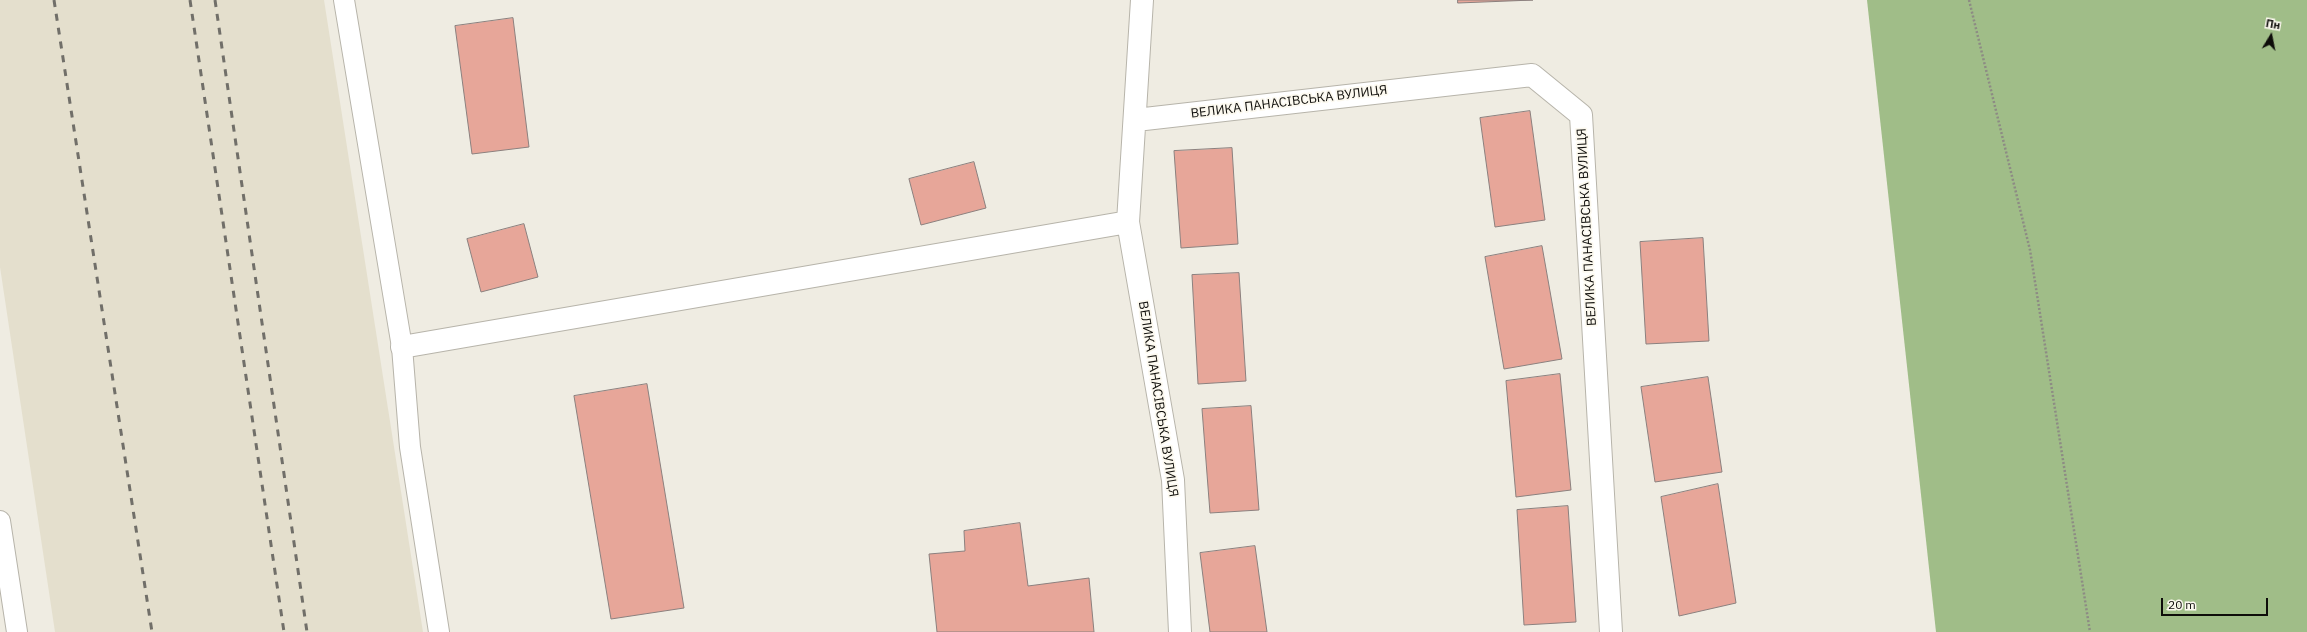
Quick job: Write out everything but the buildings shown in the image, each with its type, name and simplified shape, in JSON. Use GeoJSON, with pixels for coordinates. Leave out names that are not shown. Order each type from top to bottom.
{"type":"FeatureCollection","features":[{"type":"Feature","properties":{"kind":"street","name":"ВЕЛИКА ПАНАСІВСЬКА ВУЛИЦЯ"},"geometry":{"type":"LineString","coordinates":[[1142,0],[1136,120],[1128,222],[1173,480],[1180,632]]}},
{"type":"Feature","properties":{"kind":"street","name":"ВЕЛИКА ПАНАСІВСЬКА ВУЛИЦЯ"},"geometry":{"type":"LineString","coordinates":[[1136,120],[1532,75],[1581,114],[1611,632]]}},
{"type":"Feature","properties":{"kind":"street"},"geometry":{"type":"LineString","coordinates":[[402,347],[1128,222]]}},
{"type":"Feature","properties":{"kind":"lane"},"geometry":{"type":"LineString","coordinates":[[344,0],[402,347],[410,447],[439,632]]}},
{"type":"Feature","properties":{"kind":"lane"},"geometry":{"type":"LineString","coordinates":[[0,521],[17,632]]}},
{"type":"Feature","properties":{"kind":"path"},"geometry":{"type":"LineString","coordinates":[[1969,0],[2030,250],[2090,632]]}},
{"type":"Feature","properties":{"kind":"shaded area"},"geometry":{"type":"Polygon","coordinates":[[[0,0],[324,0],[423,632],[55,632],[0,267],[0,0]]]}},
{"type":"Feature","properties":{"kind":"green space"},"geometry":{"type":"Polygon","coordinates":[[[1867,0],[2307,0],[2307,632],[1936,632],[1867,0]]]}},
{"type":"Feature","properties":{"kind":"railway"},"geometry":{"type":"LineString","coordinates":[[54,0],[152,632]]}},
{"type":"Feature","properties":{"kind":"railway"},"geometry":{"type":"LineString","coordinates":[[190,0],[284,632]]}},
{"type":"Feature","properties":{"kind":"railway"},"geometry":{"type":"LineString","coordinates":[[215,0],[307,632]]}}]}
